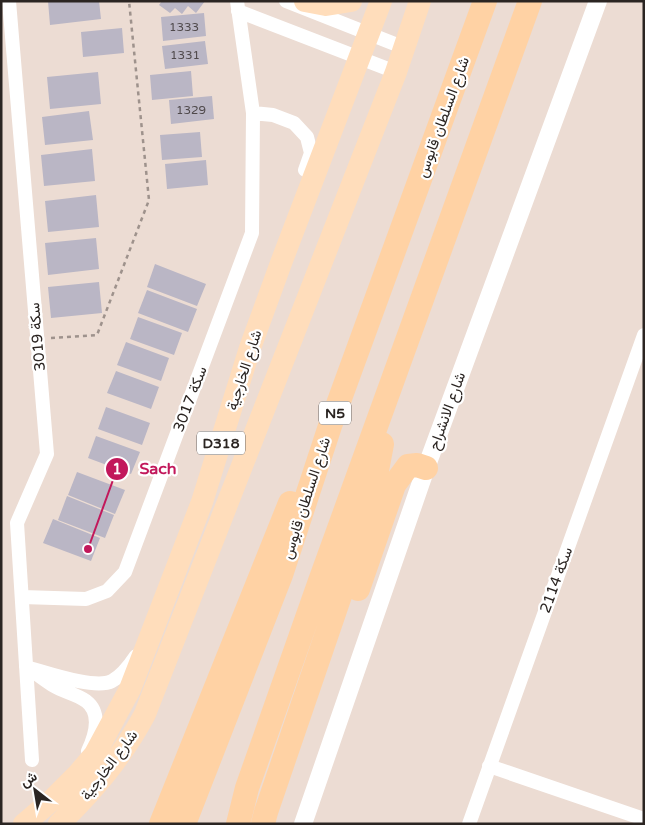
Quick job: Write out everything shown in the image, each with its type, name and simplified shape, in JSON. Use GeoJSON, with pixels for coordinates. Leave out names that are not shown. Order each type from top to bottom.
{"type":"FeatureCollection","features":[{"type":"Feature","properties":{"kind":"highway","name":"شارع السلطان قابوس"},"geometry":{"type":"LineString","coordinates":[[184,824],[281,575],[330,426],[485,1]]}},
{"type":"Feature","properties":{"kind":"highway"},"geometry":{"type":"LineString","coordinates":[[238,824],[250,779],[530,1]]}},
{"type":"Feature","properties":{"kind":"highway"},"geometry":{"type":"LineString","coordinates":[[263,824],[346,578],[375,481],[399,362]]}},
{"type":"Feature","properties":{"kind":"highway"},"geometry":{"type":"LineString","coordinates":[[161,824],[297,484],[330,426]]}},
{"type":"Feature","properties":{"kind":"highway"},"geometry":{"type":"LineString","coordinates":[[289,745],[327,675],[394,484],[408,466],[417,465],[426,468]]}},
{"type":"Feature","properties":{"kind":"main road"},"geometry":{"type":"LineString","coordinates":[[305,1],[326,5],[351,1]]}},
{"type":"Feature","properties":{"kind":"main road","name":"شارع الخارجية"},"geometry":{"type":"LineString","coordinates":[[24,824],[78,774],[94,754],[130,689],[202,502],[250,348],[281,263],[382,1]]}},
{"type":"Feature","properties":{"kind":"main road","name":"شارع الخارجية"},"geometry":{"type":"LineString","coordinates":[[59,824],[84,800],[109,770],[129,744],[146,714],[396,72],[420,1]]}},
{"type":"Feature","properties":{"kind":"street","name":"سكة 3019"},"geometry":{"type":"LineString","coordinates":[[9,1],[47,454],[17,523],[32,760]]}},
{"type":"Feature","properties":{"kind":"street"},"geometry":{"type":"LineString","coordinates":[[286,1],[405,48]]}},
{"type":"Feature","properties":{"kind":"street","name":"شارع الانشراح"},"geometry":{"type":"LineString","coordinates":[[302,824],[426,468],[598,1]]}},
{"type":"Feature","properties":{"kind":"street"},"geometry":{"type":"LineString","coordinates":[[238,6],[396,72]]}},
{"type":"Feature","properties":{"kind":"street","name":"سكة 3017"},"geometry":{"type":"LineString","coordinates":[[22,596],[86,599],[106,591],[125,572],[252,234],[253,113],[238,6]]}},
{"type":"Feature","properties":{"kind":"street"},"geometry":{"type":"LineString","coordinates":[[253,113],[273,115],[294,123],[307,137],[311,153],[290,214],[281,263]]}},
{"type":"Feature","properties":{"kind":"street","name":"سكة 2114"},"geometry":{"type":"LineString","coordinates":[[469,824],[644,335]]}},
{"type":"Feature","properties":{"kind":"street"},"geometry":{"type":"LineString","coordinates":[[26,666],[85,683],[99,684],[111,682],[122,674],[133,661],[155,626]]}},
{"type":"Feature","properties":{"kind":"street"},"geometry":{"type":"LineString","coordinates":[[26,666],[54,686],[85,700],[92,706],[96,715],[96,724],[90,747],[78,774]]}},
{"type":"Feature","properties":{"kind":"street"},"geometry":{"type":"LineString","coordinates":[[489,766],[644,819]]}},
{"type":"Feature","properties":{"kind":"path"},"geometry":{"type":"LineString","coordinates":[[37,339],[97,335],[149,200],[129,1]]}},
{"type":"Feature","properties":{"kind":"building"},"geometry":{"type":"Polygon","coordinates":[[[48,1],[99,1],[101,19],[50,25],[48,1]]]}},
{"type":"Feature","properties":{"kind":"building"},"geometry":{"type":"Polygon","coordinates":[[[162,1],[205,1],[196,13],[188,6],[182,14],[175,8],[170,13],[159,5],[162,1]]]}},
{"type":"Feature","properties":{"kind":"building"},"geometry":{"type":"Polygon","coordinates":[[[204,13],[206,36],[163,41],[161,17],[204,13]]]}},
{"type":"Feature","properties":{"kind":"building"},"geometry":{"type":"Polygon","coordinates":[[[122,28],[124,53],[83,57],[81,32],[122,28]]]}},
{"type":"Feature","properties":{"kind":"building"},"geometry":{"type":"Polygon","coordinates":[[[205,41],[208,64],[165,69],[162,46],[205,41]]]}},
{"type":"Feature","properties":{"kind":"building"},"geometry":{"type":"Polygon","coordinates":[[[191,71],[193,96],[152,100],[150,75],[191,71]]]}},
{"type":"Feature","properties":{"kind":"building"},"geometry":{"type":"Polygon","coordinates":[[[98,72],[101,104],[50,109],[47,77],[98,72]]]}},
{"type":"Feature","properties":{"kind":"building"},"geometry":{"type":"Polygon","coordinates":[[[212,96],[214,119],[171,124],[169,100],[212,96]]]}},
{"type":"Feature","properties":{"kind":"building"},"geometry":{"type":"Polygon","coordinates":[[[89,111],[93,140],[45,145],[42,117],[89,111]]]}},
{"type":"Feature","properties":{"kind":"building"},"geometry":{"type":"Polygon","coordinates":[[[200,132],[202,157],[162,160],[160,135],[200,132]]]}},
{"type":"Feature","properties":{"kind":"building"},"geometry":{"type":"Polygon","coordinates":[[[92,149],[95,181],[44,186],[41,155],[92,149]]]}},
{"type":"Feature","properties":{"kind":"building"},"geometry":{"type":"Polygon","coordinates":[[[206,160],[208,185],[167,189],[165,164],[206,160]]]}},
{"type":"Feature","properties":{"kind":"building"},"geometry":{"type":"Polygon","coordinates":[[[96,195],[99,227],[48,232],[45,201],[96,195]]]}},
{"type":"Feature","properties":{"kind":"building"},"geometry":{"type":"Polygon","coordinates":[[[96,238],[99,269],[48,275],[45,243],[96,238]]]}},
{"type":"Feature","properties":{"kind":"building"},"geometry":{"type":"Polygon","coordinates":[[[155,264],[206,284],[197,306],[147,287],[155,264]]]}},
{"type":"Feature","properties":{"kind":"building"},"geometry":{"type":"Polygon","coordinates":[[[99,282],[102,313],[51,318],[48,287],[99,282]]]}},
{"type":"Feature","properties":{"kind":"building"},"geometry":{"type":"Polygon","coordinates":[[[147,290],[197,309],[188,332],[138,313],[147,290]]]}},
{"type":"Feature","properties":{"kind":"building"},"geometry":{"type":"Polygon","coordinates":[[[138,317],[182,333],[174,355],[130,339],[138,317]]]}},
{"type":"Feature","properties":{"kind":"building"},"geometry":{"type":"Polygon","coordinates":[[[126,342],[169,358],[161,381],[117,365],[126,342]]]}},
{"type":"Feature","properties":{"kind":"building"},"geometry":{"type":"Polygon","coordinates":[[[116,371],[159,387],[151,409],[107,393],[116,371]]]}},
{"type":"Feature","properties":{"kind":"building"},"geometry":{"type":"Polygon","coordinates":[[[106,407],[150,423],[142,445],[98,429],[106,407]]]}},
{"type":"Feature","properties":{"kind":"building"},"geometry":{"type":"Polygon","coordinates":[[[96,436],[140,452],[131,474],[88,458],[96,436]]]}},
{"type":"Feature","properties":{"kind":"building"},"geometry":{"type":"Polygon","coordinates":[[[77,472],[125,490],[115,514],[68,495],[77,472]]]}},
{"type":"Feature","properties":{"kind":"building"},"geometry":{"type":"Polygon","coordinates":[[[67,496],[114,515],[105,538],[58,520],[67,496]]]}},
{"type":"Feature","properties":{"kind":"building"},"geometry":{"type":"Polygon","coordinates":[[[53,519],[100,538],[91,561],[43,543],[53,519]]]}},
{"type":"Feature","properties":{"kind":"place","name":"Sach"},"geometry":{"type":"Point","coordinates":[88,549]}}]}
